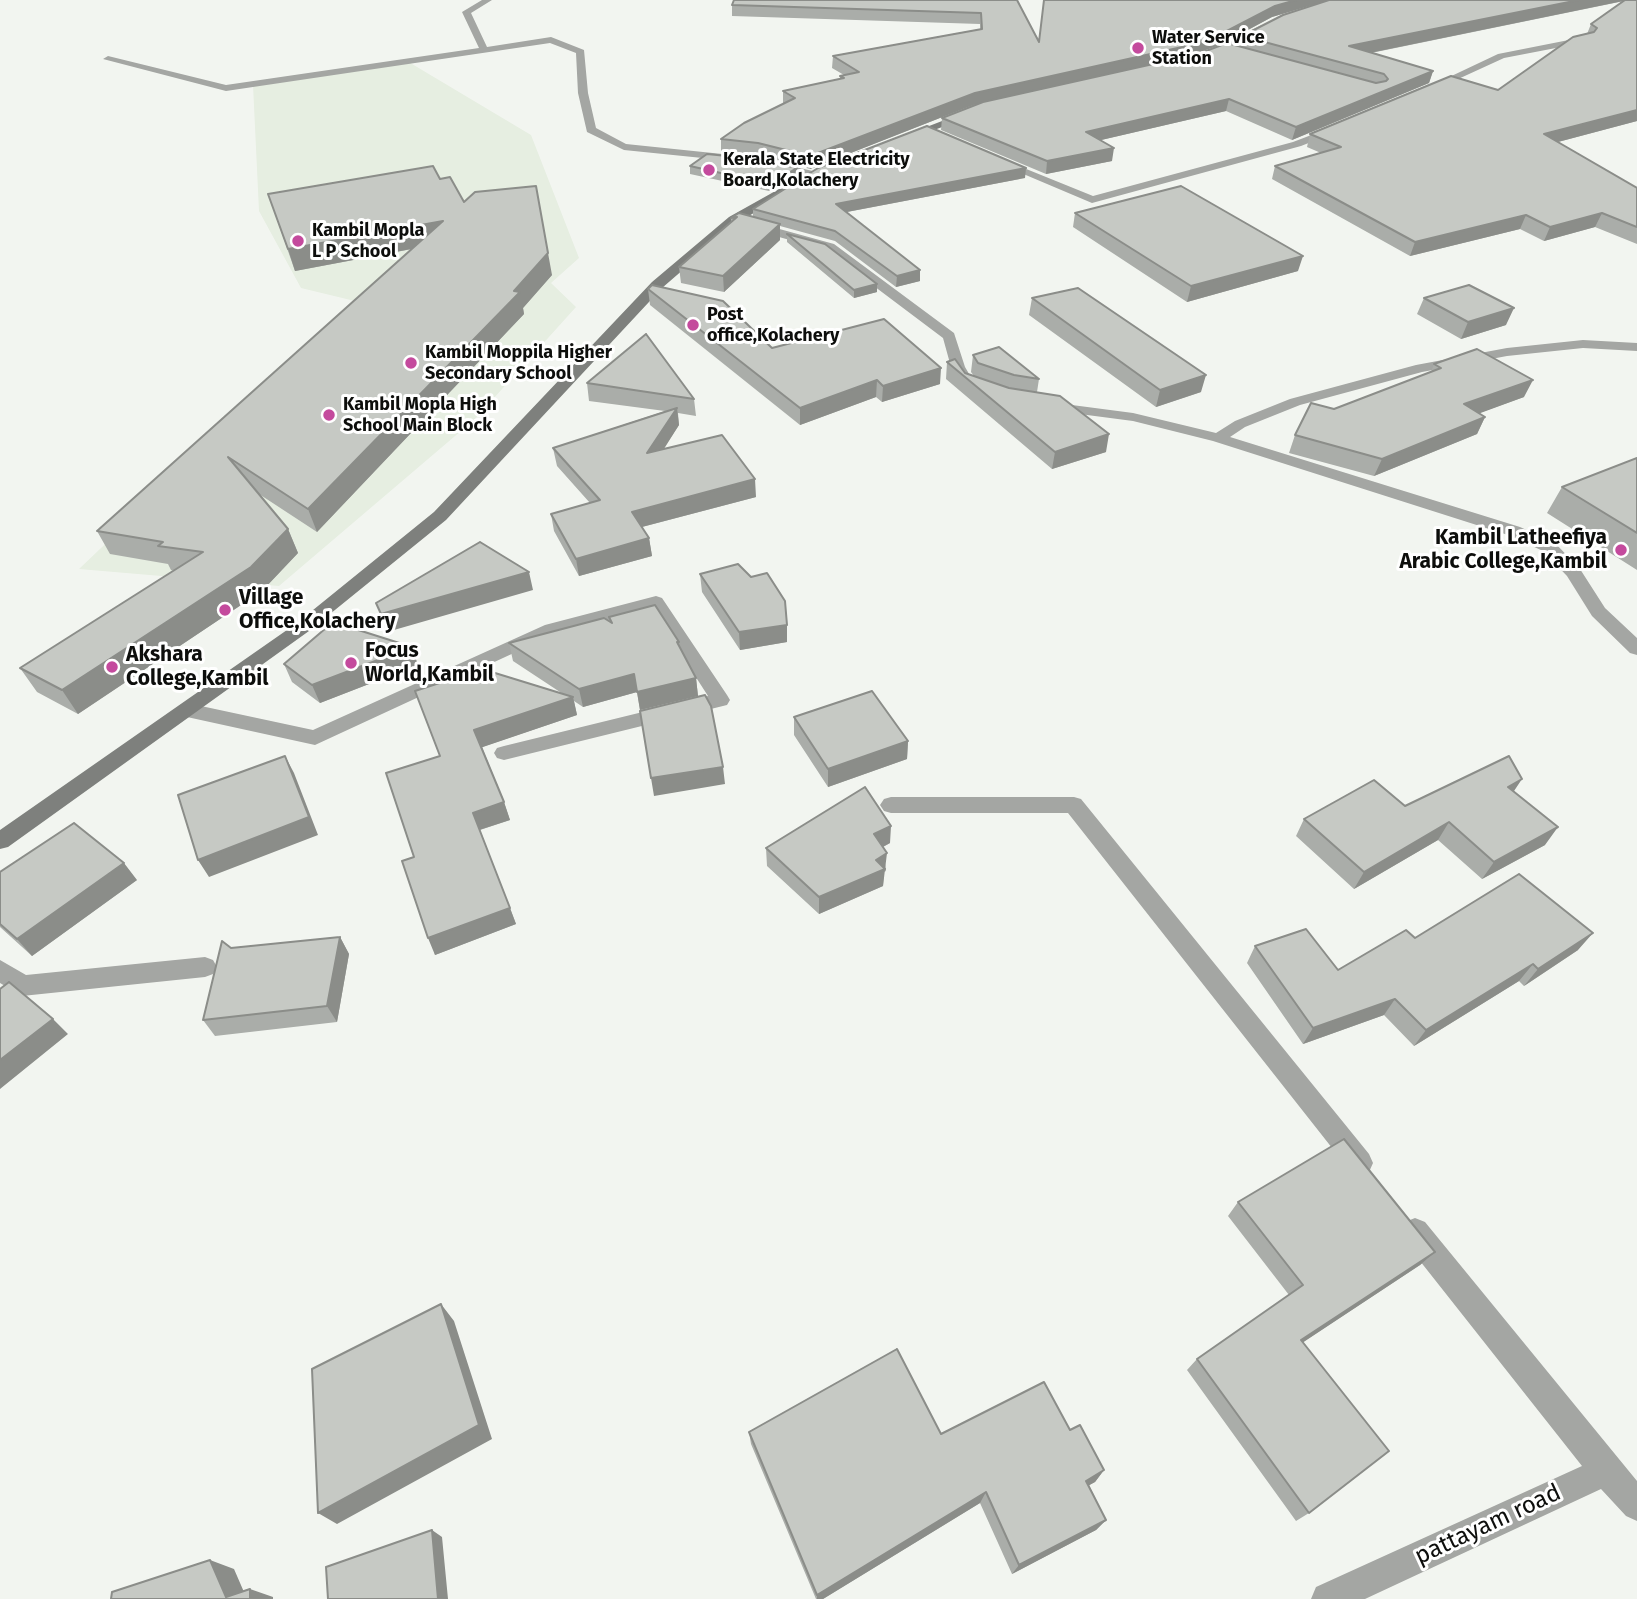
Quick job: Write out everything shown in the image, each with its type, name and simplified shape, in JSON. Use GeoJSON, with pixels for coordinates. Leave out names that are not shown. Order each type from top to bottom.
{"type":"FeatureCollection","features":[{"type":"Feature","properties":{"kind":"main road"},"geometry":{"type":"LineString","coordinates":[[1192,61],[1231,51],[1276,22]]}},
{"type":"Feature","properties":{"kind":"main road"},"geometry":{"type":"LineString","coordinates":[[889,143],[931,132],[978,110]]}},
{"type":"Feature","properties":{"kind":"main road"},"geometry":{"type":"LineString","coordinates":[[0,841],[303,627],[440,516],[657,285],[733,220],[818,172]]}},
{"type":"Feature","properties":{"kind":"street"},"geometry":{"type":"LineString","coordinates":[[484,49],[466,12],[488,0]]}},
{"type":"Feature","properties":{"kind":"street"},"geometry":{"type":"LineString","coordinates":[[108,59],[226,88],[551,40],[581,52],[583,93],[591,130],[624,147],[753,160],[818,172]]}},
{"type":"Feature","properties":{"kind":"street"},"geometry":{"type":"LineString","coordinates":[[1413,97],[1501,56],[1584,40]]}},
{"type":"Feature","properties":{"kind":"street"},"geometry":{"type":"LineString","coordinates":[[989,157],[1092,200],[1297,144],[1349,123]]}},
{"type":"Feature","properties":{"kind":"street"},"geometry":{"type":"LineString","coordinates":[[733,220],[830,247],[949,336],[958,367],[969,385],[982,390]]}},
{"type":"Feature","properties":{"kind":"street"},"geometry":{"type":"LineString","coordinates":[[1218,438],[1240,424],[1295,402],[1421,368],[1507,352],[1583,344],[1637,347]]}},
{"type":"Feature","properties":{"kind":"street"},"geometry":{"type":"LineString","coordinates":[[1030,403],[1133,417],[1218,438],[1514,531],[1549,547],[1574,573],[1598,612],[1637,649]]}},
{"type":"Feature","properties":{"kind":"street"},"geometry":{"type":"LineString","coordinates":[[187,710],[315,738],[551,629],[656,602],[720,700],[504,753]]}},
{"type":"Feature","properties":{"kind":"street"},"geometry":{"type":"LineString","coordinates":[[891,804],[1074,805],[1380,1187]]}},
{"type":"Feature","properties":{"kind":"street"},"geometry":{"type":"LineString","coordinates":[[0,970],[22,986],[205,967]]}},
{"type":"Feature","properties":{"kind":"street"},"geometry":{"type":"LineString","coordinates":[[1397,1209],[1606,1471],[1637,1505]]}},
{"type":"Feature","properties":{"kind":"street","name":"pattayam road"},"geometry":{"type":"LineString","coordinates":[[1328,1599],[1606,1471]]}},
{"type":"Feature","properties":{"kind":"shaded area","name":"Kambil Moppila Higher Secondary School"},"geometry":{"type":"Polygon","coordinates":[[[407,61],[531,135],[579,258],[551,283],[576,307],[475,419],[279,586],[79,569],[359,302],[301,288],[259,211],[253,85],[407,61]]]}},
{"type":"Feature","properties":{"kind":"building"},"geometry":{"type":"Polygon","coordinates":[[[734,0],[1017,0],[1039,42],[1044,0],[1296,0],[1275,6],[1223,33],[1191,45],[975,93],[810,156],[758,143],[721,139],[744,123],[795,98],[783,91],[844,78],[840,76],[859,72],[833,56],[982,29],[981,13],[732,5],[734,0]]]}},
{"type":"Feature","properties":{"kind":"building"},"geometry":{"type":"Polygon","coordinates":[[[1329,0],[1579,0],[1349,46],[1433,71],[1296,127],[1229,99],[1086,132],[1114,148],[1047,161],[942,118],[983,102],[1198,54],[1227,43],[1376,83],[1386,81],[1388,79],[1384,74],[1242,36],[1283,15],[1329,0]]]}},
{"type":"Feature","properties":{"kind":"building"},"geometry":{"type":"Polygon","coordinates":[[[1625,0],[1637,0],[1637,110],[1544,134],[1637,188],[1637,227],[1602,213],[1550,227],[1526,215],[1415,242],[1275,166],[1341,147],[1310,134],[1451,76],[1498,90],[1573,37],[1594,32],[1597,28],[1591,24],[1625,0]]]}},
{"type":"Feature","properties":{"kind":"building"},"geometry":{"type":"Polygon","coordinates":[[[927,126],[1026,168],[836,204],[920,270],[897,276],[835,231],[753,209],[818,168],[927,126]]]}},
{"type":"Feature","properties":{"kind":"building"},"geometry":{"type":"Polygon","coordinates":[[[707,154],[757,159],[797,168],[769,184],[690,166],[707,154]]]}},
{"type":"Feature","properties":{"kind":"building","name":"Kambil Moppila Higher Secondary School"},"geometry":{"type":"Polygon","coordinates":[[[433,166],[440,179],[450,177],[464,202],[475,192],[536,186],[548,253],[514,291],[520,292],[308,509],[228,457],[288,529],[251,567],[62,690],[20,668],[203,552],[158,546],[163,542],[97,531],[443,221],[288,249],[268,194],[433,166]]]}},
{"type":"Feature","properties":{"kind":"building"},"geometry":{"type":"Polygon","coordinates":[[[1181,186],[1303,256],[1191,286],[1075,213],[1181,186]]]}},
{"type":"Feature","properties":{"kind":"building"},"geometry":{"type":"Polygon","coordinates":[[[739,213],[780,224],[723,276],[679,267],[737,217],[731,218],[739,213]]]}},
{"type":"Feature","properties":{"kind":"building"},"geometry":{"type":"Polygon","coordinates":[[[787,234],[825,244],[877,284],[854,290],[787,234]]]}},
{"type":"Feature","properties":{"kind":"building"},"geometry":{"type":"Polygon","coordinates":[[[652,285],[723,301],[772,348],[884,319],[941,368],[883,386],[877,380],[800,408],[648,289],[652,285]]]}},
{"type":"Feature","properties":{"kind":"building"},"geometry":{"type":"Polygon","coordinates":[[[1469,285],[1514,308],[1468,322],[1424,298],[1469,285]]]}},
{"type":"Feature","properties":{"kind":"building"},"geometry":{"type":"Polygon","coordinates":[[[1078,288],[1206,375],[1160,390],[1032,298],[1078,288]]]}},
{"type":"Feature","properties":{"kind":"building"},"geometry":{"type":"Polygon","coordinates":[[[646,334],[694,399],[587,383],[646,334]]]}},
{"type":"Feature","properties":{"kind":"building"},"geometry":{"type":"Polygon","coordinates":[[[999,347],[1039,379],[1014,375],[978,363],[973,355],[999,347]]]}},
{"type":"Feature","properties":{"kind":"building"},"geometry":{"type":"Polygon","coordinates":[[[1477,349],[1533,380],[1464,404],[1485,417],[1382,459],[1295,435],[1311,403],[1334,409],[1441,368],[1434,364],[1477,349]]]}},
{"type":"Feature","properties":{"kind":"building"},"geometry":{"type":"Polygon","coordinates":[[[955,359],[965,373],[1009,388],[1060,396],[1109,434],[1055,452],[947,362],[955,359]]]}},
{"type":"Feature","properties":{"kind":"building"},"geometry":{"type":"Polygon","coordinates":[[[677,408],[647,453],[722,435],[755,479],[632,512],[649,538],[576,559],[551,514],[600,500],[553,448],[677,408]]]}},
{"type":"Feature","properties":{"kind":"building"},"geometry":{"type":"Polygon","coordinates":[[[1637,458],[1637,533],[1562,487],[1637,458]]]}},
{"type":"Feature","properties":{"kind":"building"},"geometry":{"type":"Polygon","coordinates":[[[480,542],[529,572],[381,614],[376,603],[480,542]]]}},
{"type":"Feature","properties":{"kind":"building"},"geometry":{"type":"Polygon","coordinates":[[[738,564],[751,577],[767,573],[785,601],[787,625],[739,632],[700,574],[738,564]]]}},
{"type":"Feature","properties":{"kind":"building"},"geometry":{"type":"Polygon","coordinates":[[[655,605],[679,642],[696,678],[637,692],[634,674],[579,689],[509,643],[604,618],[612,623],[609,617],[655,605]]]}},
{"type":"Feature","properties":{"kind":"building"},"geometry":{"type":"Polygon","coordinates":[[[333,622],[412,647],[312,685],[284,664],[333,622]]]}},
{"type":"Feature","properties":{"kind":"building"},"geometry":{"type":"Polygon","coordinates":[[[482,669],[573,697],[474,730],[504,802],[473,813],[510,908],[428,938],[402,861],[414,857],[386,773],[440,756],[415,691],[482,669]]]}},
{"type":"Feature","properties":{"kind":"building"},"geometry":{"type":"Polygon","coordinates":[[[872,691],[908,741],[828,769],[794,717],[872,691]]]}},
{"type":"Feature","properties":{"kind":"building"},"geometry":{"type":"Polygon","coordinates":[[[705,695],[711,706],[723,767],[651,778],[640,711],[705,695]]]}},
{"type":"Feature","properties":{"kind":"building"},"geometry":{"type":"Polygon","coordinates":[[[285,756],[309,817],[198,860],[178,795],[285,756]]]}},
{"type":"Feature","properties":{"kind":"building"},"geometry":{"type":"Polygon","coordinates":[[[1509,756],[1522,779],[1508,787],[1558,827],[1494,862],[1449,822],[1364,872],[1304,819],[1374,780],[1405,806],[1509,756]]]}},
{"type":"Feature","properties":{"kind":"building"},"geometry":{"type":"Polygon","coordinates":[[[865,787],[891,826],[874,834],[887,853],[876,860],[885,869],[819,897],[766,848],[865,787]]]}},
{"type":"Feature","properties":{"kind":"building"},"geometry":{"type":"Polygon","coordinates":[[[74,823],[124,863],[17,939],[0,924],[0,872],[74,823]]]}},
{"type":"Feature","properties":{"kind":"building"},"geometry":{"type":"Polygon","coordinates":[[[1519,874],[1593,933],[1538,969],[1533,964],[1426,1030],[1395,999],[1313,1028],[1255,946],[1306,929],[1338,970],[1406,930],[1415,938],[1519,874]]]}},
{"type":"Feature","properties":{"kind":"building"},"geometry":{"type":"Polygon","coordinates":[[[340,937],[327,1006],[203,1020],[222,941],[231,948],[340,937]]]}},
{"type":"Feature","properties":{"kind":"building"},"geometry":{"type":"Polygon","coordinates":[[[9,982],[53,1019],[0,1060],[0,989],[9,982]]]}},
{"type":"Feature","properties":{"kind":"building"},"geometry":{"type":"Polygon","coordinates":[[[1344,1139],[1435,1252],[1301,1340],[1389,1451],[1309,1513],[1197,1359],[1303,1285],[1238,1202],[1344,1139]]]}},
{"type":"Feature","properties":{"kind":"building"},"geometry":{"type":"Polygon","coordinates":[[[441,1304],[479,1425],[318,1513],[312,1369],[441,1304]]]}},
{"type":"Feature","properties":{"kind":"building"},"geometry":{"type":"Polygon","coordinates":[[[897,1349],[941,1434],[1044,1382],[1070,1430],[1080,1425],[1104,1470],[1086,1481],[1106,1520],[1019,1565],[986,1492],[817,1595],[749,1432],[897,1349]]]}},
{"type":"Feature","properties":{"kind":"building"},"geometry":{"type":"Polygon","coordinates":[[[432,1530],[438,1599],[328,1599],[326,1567],[432,1530]]]}},
{"type":"Feature","properties":{"kind":"building"},"geometry":{"type":"Polygon","coordinates":[[[210,1560],[226,1597],[250,1589],[250,1599],[111,1599],[112,1592],[210,1560]]]}},
{"type":"Feature","properties":{"kind":"place","name":"Water Service Station"},"geometry":{"type":"Point","coordinates":[1138,48]}},
{"type":"Feature","properties":{"kind":"place","name":"Kerala State Electricity Board,Kolachery"},"geometry":{"type":"Point","coordinates":[709,170]}},
{"type":"Feature","properties":{"kind":"place","name":"Kambil Mopla L P School"},"geometry":{"type":"Point","coordinates":[298,241]}},
{"type":"Feature","properties":{"kind":"place","name":"Post office,Kolachery"},"geometry":{"type":"Point","coordinates":[693,325]}},
{"type":"Feature","properties":{"kind":"place","name":"Kambil Moppila Higher Secondary School"},"geometry":{"type":"Point","coordinates":[411,363]}},
{"type":"Feature","properties":{"kind":"place","name":"Kambil Mopla High School Main Block"},"geometry":{"type":"Point","coordinates":[329,415]}},
{"type":"Feature","properties":{"kind":"place","name":"Kambil Latheefiya Arabic College,Kambil"},"geometry":{"type":"Point","coordinates":[1621,550]}},
{"type":"Feature","properties":{"kind":"place","name":"Village Office,Kolachery"},"geometry":{"type":"Point","coordinates":[225,610]}},
{"type":"Feature","properties":{"kind":"place","name":"Focus World,Kambil"},"geometry":{"type":"Point","coordinates":[351,663]}},
{"type":"Feature","properties":{"kind":"place","name":"Akshara College,Kambil"},"geometry":{"type":"Point","coordinates":[112,667]}}]}
